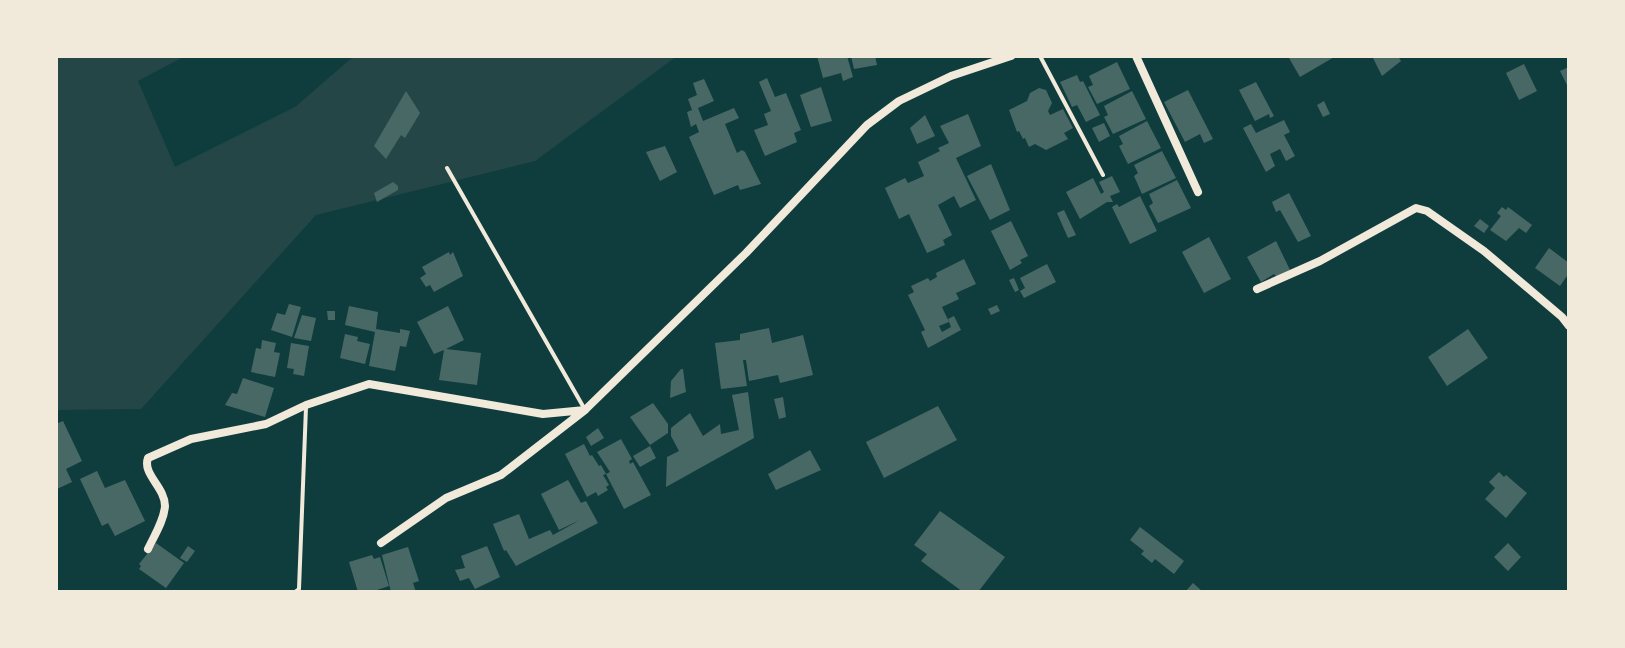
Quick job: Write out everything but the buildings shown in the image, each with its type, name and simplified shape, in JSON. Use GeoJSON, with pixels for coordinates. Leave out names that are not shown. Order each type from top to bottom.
{"type":"FeatureCollection","features":[{"type":"Feature","properties":{"kind":"street"},"geometry":{"type":"LineString","coordinates":[[381,543],[446,498],[501,475],[585,410],[746,253],[867,125],[899,101],[951,76],[1011,56]]}},
{"type":"Feature","properties":{"kind":"street"},"geometry":{"type":"LineString","coordinates":[[1136,56],[1198,192]]}},
{"type":"Feature","properties":{"kind":"street"},"geometry":{"type":"LineString","coordinates":[[1257,289],[1320,261],[1416,208],[1427,211],[1484,251],[1569,326]]}},
{"type":"Feature","properties":{"kind":"street"},"geometry":{"type":"LineString","coordinates":[[148,549],[165,507],[163,494],[147,470],[146,463],[148,458],[191,439],[266,424],[306,405],[369,384],[543,414],[585,410]]}},
{"type":"Feature","properties":{"kind":"lane"},"geometry":{"type":"LineString","coordinates":[[1040,56],[1103,175]]}},
{"type":"Feature","properties":{"kind":"lane"},"geometry":{"type":"LineString","coordinates":[[447,168],[585,410]]}},
{"type":"Feature","properties":{"kind":"lane"},"geometry":{"type":"LineString","coordinates":[[295,592],[299,589],[306,405]]}},
{"type":"Feature","properties":{"kind":"shaded area"},"geometry":{"type":"Polygon","coordinates":[[[56,56],[185,56],[138,81],[175,167],[295,107],[354,56],[677,56],[535,161],[316,215],[141,409],[56,410],[56,56]]]}}]}
